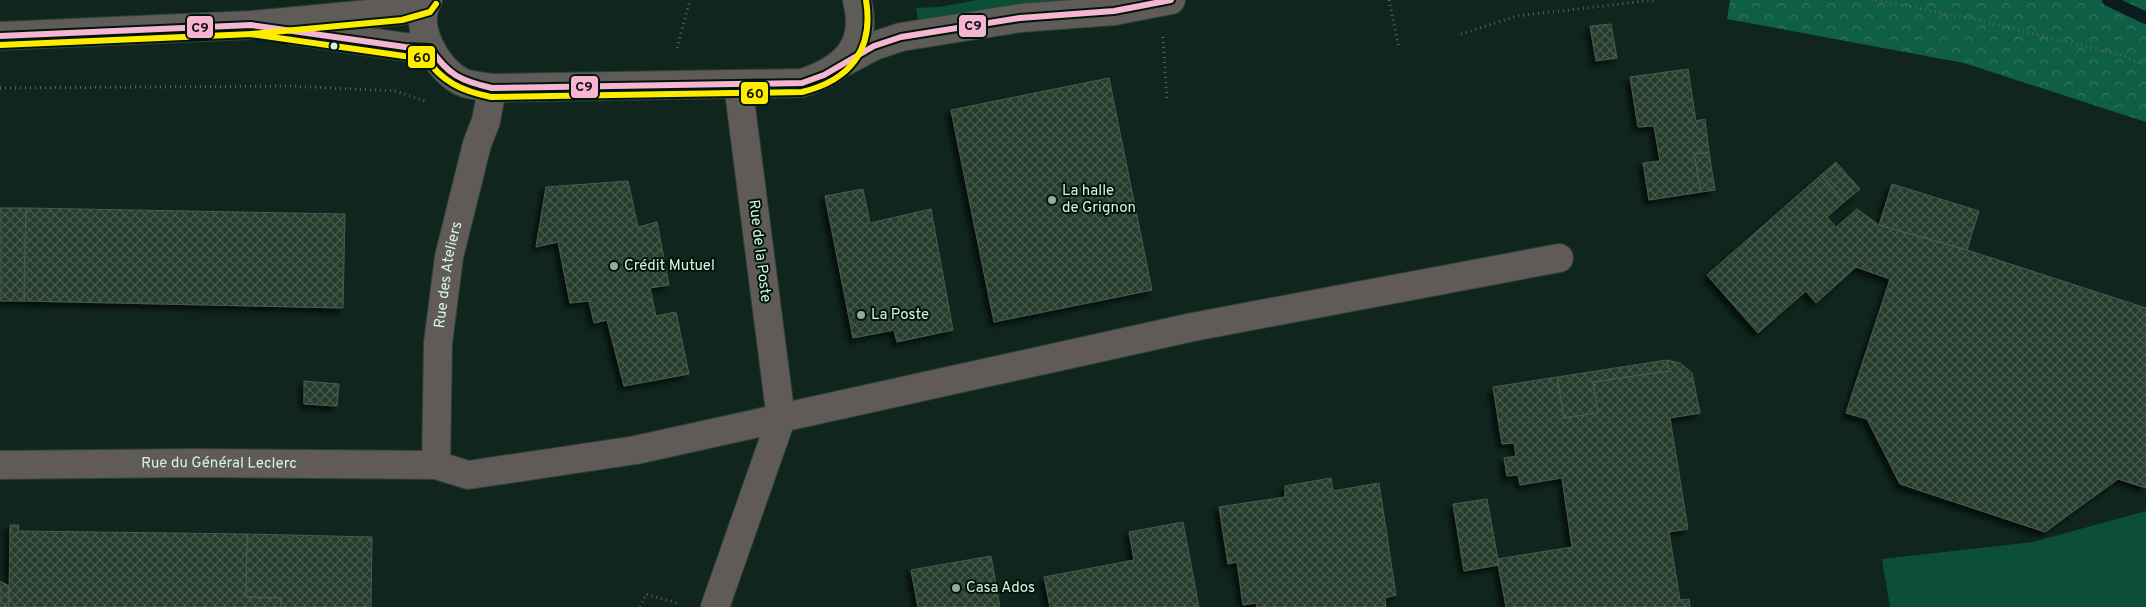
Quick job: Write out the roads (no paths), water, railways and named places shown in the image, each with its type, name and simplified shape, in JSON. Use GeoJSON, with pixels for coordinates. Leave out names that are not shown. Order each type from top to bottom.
{"type":"FeatureCollection","features":[{"type":"Feature","properties":{"kind":"street"},"geometry":{"type":"LineString","coordinates":[[843,62],[859,38],[861,16],[857,0]]}},
{"type":"Feature","properties":{"kind":"street"},"geometry":{"type":"LineString","coordinates":[[0,36],[251,25],[400,11],[427,2],[424,24],[430,48],[441,66],[462,82],[492,88],[802,83],[824,75],[843,62],[874,46],[901,37],[1020,18],[1114,11],[1164,1]]}},
{"type":"Feature","properties":{"kind":"street"},"geometry":{"type":"LineString","coordinates":[[251,25],[405,47],[430,48]]}},
{"type":"Feature","properties":{"kind":"street","name":"Rue de la Poste"},"geometry":{"type":"LineString","coordinates":[[738,84],[781,419]]}},
{"type":"Feature","properties":{"kind":"street","name":"Rue des Ateliers"},"geometry":{"type":"LineString","coordinates":[[436,465],[438,343],[449,256],[477,144],[486,121],[492,88]]}},
{"type":"Feature","properties":{"kind":"street","name":"Rue du Général Leclerc"},"geometry":{"type":"LineString","coordinates":[[0,465],[436,465],[468,475],[544,465],[636,450],[701,434],[781,419],[1193,327],[1559,258]]}},
{"type":"Feature","properties":{"kind":"street"},"geometry":{"type":"LineString","coordinates":[[715,607],[781,419]]}},
{"type":"Feature","properties":{"kind":"waterway"},"geometry":{"type":"LineString","coordinates":[[2108,0],[2146,18]]}},
{"type":"Feature","properties":{"kind":"place","name":"La halle de Grignon"},"geometry":{"type":"Point","coordinates":[1052,200]}},
{"type":"Feature","properties":{"kind":"place","name":"Crédit Mutuel"},"geometry":{"type":"Point","coordinates":[614,266]}},
{"type":"Feature","properties":{"kind":"place","name":"La Poste"},"geometry":{"type":"Point","coordinates":[861,315]}},
{"type":"Feature","properties":{"kind":"place","name":"Casa Ados"},"geometry":{"type":"Point","coordinates":[956,588]}}]}
